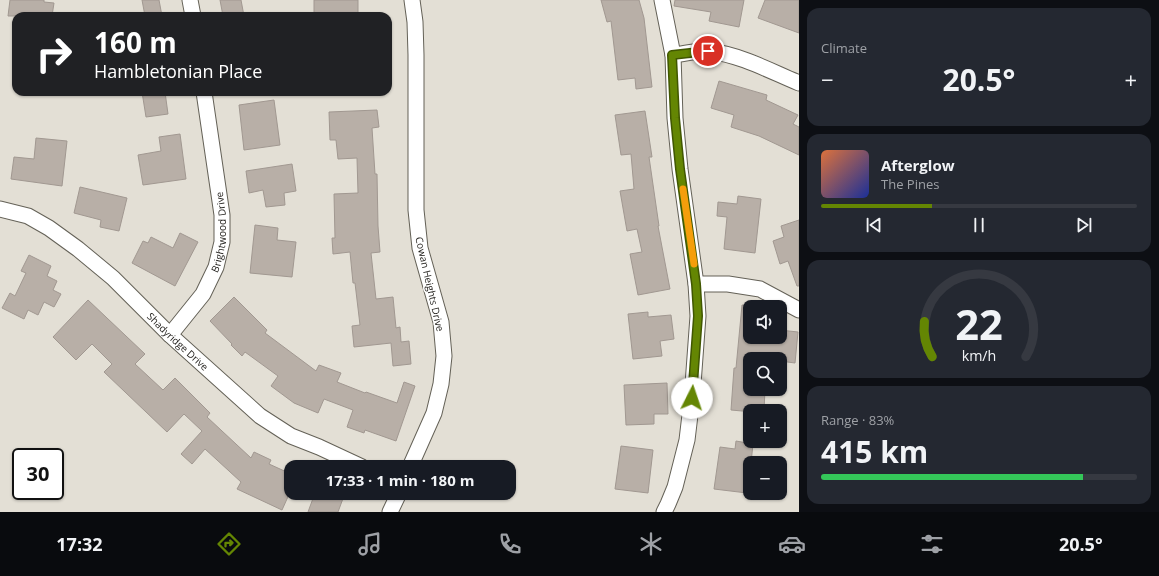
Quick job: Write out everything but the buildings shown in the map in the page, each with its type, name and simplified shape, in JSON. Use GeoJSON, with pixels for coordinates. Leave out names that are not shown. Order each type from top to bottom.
{"type":"FeatureCollection","features":[{"type":"Feature","properties":{"kind":"street"},"geometry":{"type":"LineString","coordinates":[[190,0],[192,12]]}},
{"type":"Feature","properties":{"kind":"street","name":"Cowan Heights Drive"},"geometry":{"type":"LineString","coordinates":[[412,0],[415,22],[416,55],[416,210],[420,248],[441,322],[444,356],[441,384],[434,413],[413,460]]}},
{"type":"Feature","properties":{"kind":"street"},"geometry":{"type":"LineString","coordinates":[[662,0],[672,55],[675,118],[680,169],[696,284],[698,316],[692,398],[687,440],[675,487],[664,512]]}},
{"type":"Feature","properties":{"kind":"street"},"geometry":{"type":"LineString","coordinates":[[672,55],[708,51],[753,63],[799,83]]}},
{"type":"Feature","properties":{"kind":"street","name":"Brightwood Drive"},"geometry":{"type":"LineString","coordinates":[[170,335],[203,294],[216,267],[222,242],[222,215],[205,96]]}},
{"type":"Feature","properties":{"kind":"street","name":"Shadyridge Drive"},"geometry":{"type":"LineString","coordinates":[[0,209],[28,216],[49,228],[78,248],[113,278],[170,335],[260,416],[291,436],[320,447],[347,460]]}},
{"type":"Feature","properties":{"kind":"street"},"geometry":{"type":"LineString","coordinates":[[696,284],[728,284],[760,289],[799,310]]}},
{"type":"Feature","properties":{"kind":"street"},"geometry":{"type":"LineString","coordinates":[[390,512],[396,500]]}},
{"type":"Feature","properties":{"kind":"slow traffic"},"geometry":{"type":"LineString","coordinates":[[683,189],[694,264]]}},
{"type":"Feature","properties":{"kind":"route"},"geometry":{"type":"LineString","coordinates":[[692,398],[698,316],[689,226],[680,169],[675,118],[672,55],[708,51]]}}]}
